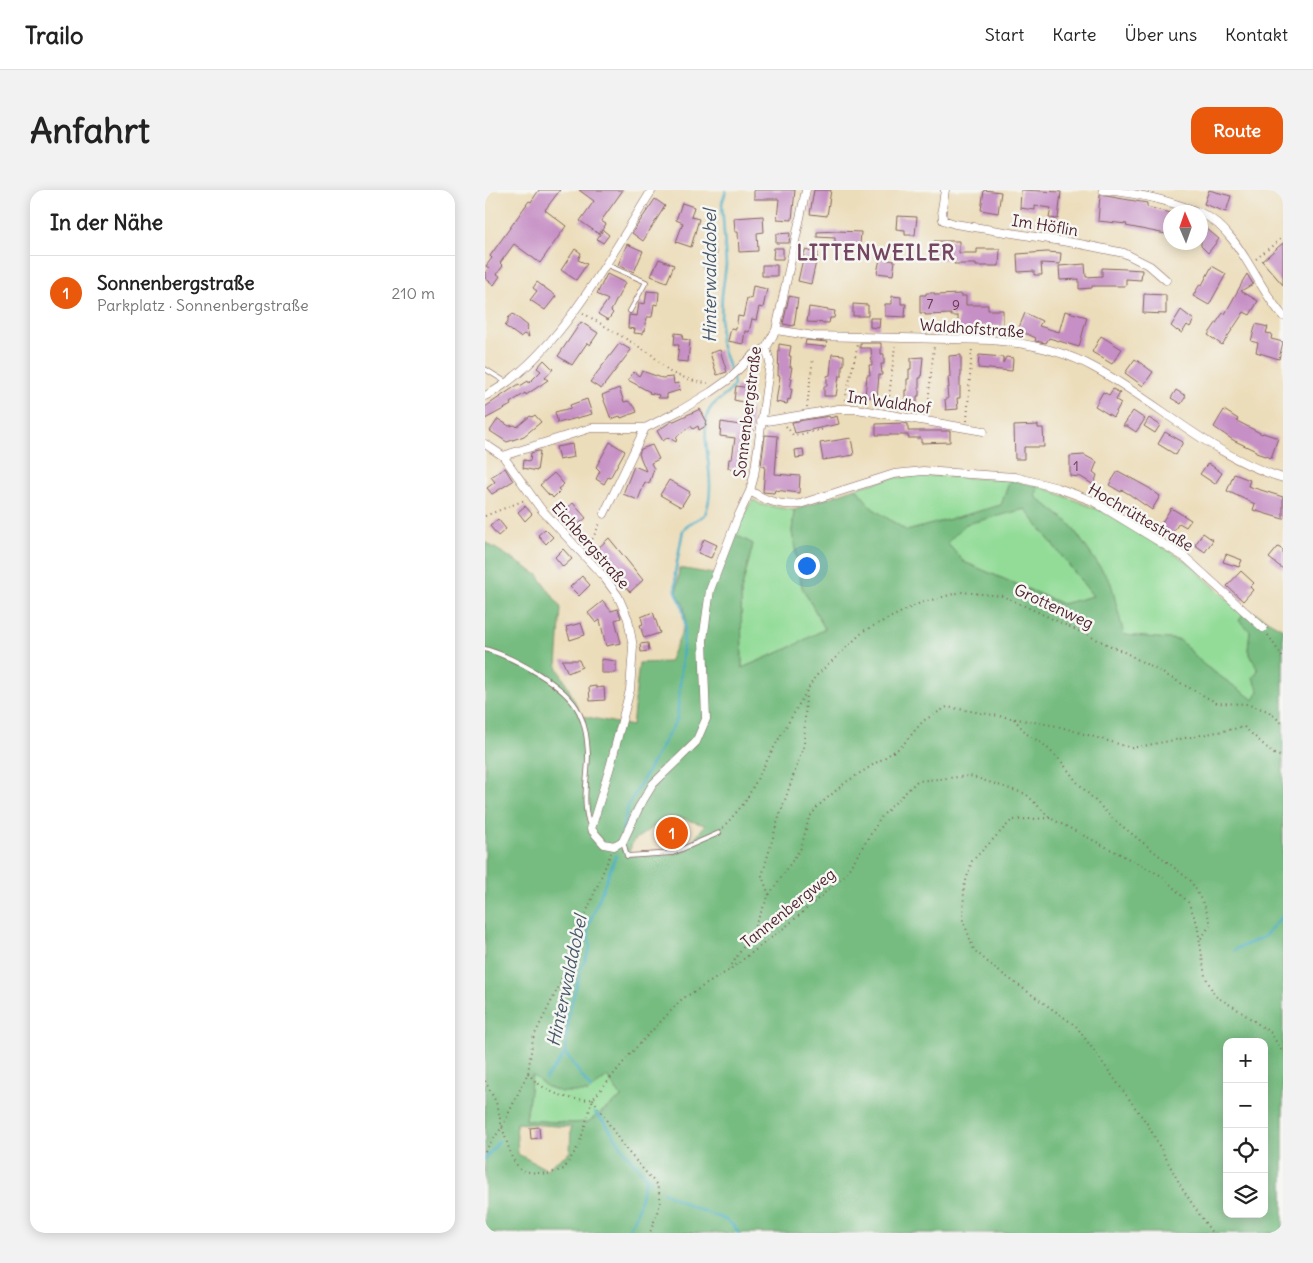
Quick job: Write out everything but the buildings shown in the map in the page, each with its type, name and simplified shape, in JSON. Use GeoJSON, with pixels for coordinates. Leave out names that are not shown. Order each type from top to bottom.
{"type":"FeatureCollection","features":[{"type":"Feature","properties":{"kind":"street"},"geometry":{"type":"LineString","coordinates":[[485,396],[508,383],[541,352],[576,308],[652,190]]}},
{"type":"Feature","properties":{"kind":"street","name":"Sonnenbergstraße"},"geometry":{"type":"LineString","coordinates":[[623,841],[639,807],[653,784],[696,742],[706,719],[703,640],[710,590],[737,519],[750,491],[754,476],[770,362],[766,348],[776,330],[806,190]]}},
{"type":"Feature","properties":{"kind":"street","name":"Im Höflin"},"geometry":{"type":"LineString","coordinates":[[945,190],[942,209],[943,220],[955,224],[1124,253],[1150,266],[1166,280]]}},
{"type":"Feature","properties":{"kind":"street"},"geometry":{"type":"LineString","coordinates":[[1103,190],[1128,192],[1175,205]]}},
{"type":"Feature","properties":{"kind":"street"},"geometry":{"type":"LineString","coordinates":[[1208,217],[1232,238],[1272,305],[1283,316]]}},
{"type":"Feature","properties":{"kind":"street","name":"Waldhofstraße"},"geometry":{"type":"LineString","coordinates":[[776,330],[814,336],[934,338],[1017,342],[1043,348],[1091,365],[1118,380],[1212,444],[1267,473],[1283,478]]}},
{"type":"Feature","properties":{"kind":"street"},"geometry":{"type":"LineString","coordinates":[[503,456],[591,428],[645,428],[681,410],[718,388],[752,356],[766,348]]}},
{"type":"Feature","properties":{"kind":"street","name":"Im Waldhof"},"geometry":{"type":"LineString","coordinates":[[761,422],[806,414],[857,409],[983,431]]}},
{"type":"Feature","properties":{"kind":"street"},"geometry":{"type":"LineString","coordinates":[[604,514],[645,428]]}},
{"type":"Feature","properties":{"kind":"street","name":"Eichbergstraße"},"geometry":{"type":"LineString","coordinates":[[485,444],[503,456],[532,498],[604,577],[619,596],[628,619],[633,647],[631,690],[591,828]]}},
{"type":"Feature","properties":{"kind":"street","name":"Hochrüttestraße"},"geometry":{"type":"LineString","coordinates":[[750,491],[767,501],[791,505],[800,504],[894,474],[923,471],[1015,477],[1058,488],[1093,502],[1186,558],[1263,628]]}},
{"type":"Feature","properties":{"kind":"street"},"geometry":{"type":"LineString","coordinates":[[591,828],[604,844],[614,846],[623,841]]}},
{"type":"Feature","properties":{"kind":"lane"},"geometry":{"type":"LineString","coordinates":[[605,264],[646,282],[630,311]]}},
{"type":"Feature","properties":{"kind":"lane"},"geometry":{"type":"LineString","coordinates":[[485,369],[508,383]]}},
{"type":"Feature","properties":{"kind":"lane"},"geometry":{"type":"LineString","coordinates":[[485,649],[513,659],[537,672],[565,695],[579,710],[586,730],[588,754],[586,816],[591,828]]}},
{"type":"Feature","properties":{"kind":"lane"},"geometry":{"type":"LineString","coordinates":[[623,841],[627,856],[673,853],[719,833]]}},
{"type":"Feature","properties":{"kind":"path"},"geometry":{"type":"LineString","coordinates":[[1260,255],[1283,237]]}},
{"type":"Feature","properties":{"kind":"path"},"geometry":{"type":"LineString","coordinates":[[576,308],[651,354],[671,373],[697,382],[716,384],[718,388]]}},
{"type":"Feature","properties":{"kind":"path"},"geometry":{"type":"LineString","coordinates":[[843,409],[859,337]]}},
{"type":"Feature","properties":{"kind":"path"},"geometry":{"type":"LineString","coordinates":[[887,414],[896,338]]}},
{"type":"Feature","properties":{"kind":"path"},"geometry":{"type":"LineString","coordinates":[[926,420],[934,338]]}},
{"type":"Feature","properties":{"kind":"path"},"geometry":{"type":"LineString","coordinates":[[967,428],[972,340]]}},
{"type":"Feature","properties":{"kind":"path"},"geometry":{"type":"LineString","coordinates":[[806,414],[813,358]]}},
{"type":"Feature","properties":{"kind":"path"},"geometry":{"type":"LineString","coordinates":[[791,433],[797,435],[824,429]]}},
{"type":"Feature","properties":{"kind":"path"},"geometry":{"type":"LineString","coordinates":[[485,516],[532,498]]}},
{"type":"Feature","properties":{"kind":"path"},"geometry":{"type":"LineString","coordinates":[[586,553],[604,514]]}},
{"type":"Feature","properties":{"kind":"path","name":"Grottenweg"},"geometry":{"type":"LineString","coordinates":[[719,833],[745,802],[815,677],[865,630],[920,603],[961,592],[1003,596],[1126,654],[1217,703],[1246,704],[1268,711],[1283,724]]}},
{"type":"Feature","properties":{"kind":"path"},"geometry":{"type":"LineString","coordinates":[[1263,628],[1283,658]]}},
{"type":"Feature","properties":{"kind":"path"},"geometry":{"type":"LineString","coordinates":[[769,896],[762,876],[778,820],[804,745],[806,692]]}},
{"type":"Feature","properties":{"kind":"path"},"geometry":{"type":"LineString","coordinates":[[728,971],[749,938],[769,896],[801,848],[809,818],[818,806],[846,782],[901,747],[923,721],[947,707],[1057,726],[1132,748],[1245,726],[1274,754],[1283,757]]}},
{"type":"Feature","properties":{"kind":"path"},"geometry":{"type":"LineString","coordinates":[[1014,719],[1027,734],[1043,744],[1061,761],[1112,818],[1191,881],[1205,907],[1211,924],[1201,940]]}},
{"type":"Feature","properties":{"kind":"path","name":"Tannenbergweg"},"geometry":{"type":"LineString","coordinates":[[593,1099],[632,1052],[682,999],[728,971],[789,924],[845,875],[881,816],[917,781],[970,776],[1027,794],[1050,818],[1162,876],[1188,902],[1197,923],[1201,940],[1205,976],[1215,996],[1235,1007],[1271,1033],[1283,1053]]}},
{"type":"Feature","properties":{"kind":"path"},"geometry":{"type":"LineString","coordinates":[[1050,818],[1012,820],[972,861],[964,887],[963,920],[974,950],[997,970],[1076,1026],[1148,1125],[1183,1190],[1212,1233]]}},
{"type":"Feature","properties":{"kind":"path"},"geometry":{"type":"LineString","coordinates":[[485,1150],[502,1127],[528,1073],[533,1038],[560,984],[574,942],[614,846]]}},
{"type":"Feature","properties":{"kind":"path"},"geometry":{"type":"LineString","coordinates":[[528,1073],[534,1081],[553,1092],[580,1101],[593,1099]]}},
{"type":"Feature","properties":{"kind":"path"},"geometry":{"type":"LineString","coordinates":[[485,1081],[496,1102],[512,1158],[521,1171],[547,1174],[564,1169],[579,1145],[593,1099]]}},
{"type":"Feature","properties":{"kind":"path"},"geometry":{"type":"LineString","coordinates":[[593,1099],[623,1146],[657,1185],[661,1201],[650,1233]]}},
{"type":"Feature","properties":{"kind":"green space"},"geometry":{"type":"Polygon","coordinates":[[[918,475],[1010,480],[1002,505],[907,531],[872,508],[856,488],[892,478],[918,475]]]}},
{"type":"Feature","properties":{"kind":"green space"},"geometry":{"type":"Polygon","coordinates":[[[1010,480],[1039,486],[1035,496],[1070,524],[1111,583],[1124,635],[1180,640],[1204,665],[1254,700],[1259,691],[1253,678],[1258,670],[1248,650],[1250,631],[1239,621],[1243,614],[1249,610],[1283,629],[1283,1233],[485,1233],[485,542],[538,575],[561,608],[557,666],[582,716],[632,726],[639,663],[669,662],[686,622],[684,605],[677,592],[679,568],[719,575],[734,534],[753,544],[741,591],[742,668],[789,648],[825,629],[802,587],[792,532],[794,510],[856,488],[872,508],[907,531],[1001,505],[1010,480]],[[1025,509],[966,524],[947,543],[964,562],[1062,604],[1093,596],[1025,509]],[[666,818],[633,841],[628,855],[673,853],[693,841],[705,825],[681,818],[666,818]],[[532,1075],[526,1120],[572,1123],[588,1122],[622,1097],[607,1077],[588,1092],[561,1092],[547,1087],[532,1075]],[[516,1123],[518,1154],[546,1169],[570,1152],[571,1127],[516,1123]]]}},
{"type":"Feature","properties":{"kind":"green space"},"geometry":{"type":"Polygon","coordinates":[[[1039,486],[1102,511],[1188,562],[1243,614],[1250,631],[1248,650],[1258,670],[1260,691],[1254,700],[1204,665],[1180,640],[1124,635],[1110,583],[1070,524],[1035,496],[1039,486]]]}},
{"type":"Feature","properties":{"kind":"green space"},"geometry":{"type":"Polygon","coordinates":[[[753,500],[762,505],[794,510],[792,532],[802,587],[825,629],[789,648],[742,668],[741,591],[753,544],[734,534],[740,519],[753,500]]]}},
{"type":"Feature","properties":{"kind":"green space"},"geometry":{"type":"Polygon","coordinates":[[[1025,509],[1093,596],[1063,604],[964,562],[947,543],[966,524],[1025,509]]]}},
{"type":"Feature","properties":{"kind":"green space"},"geometry":{"type":"Polygon","coordinates":[[[532,1074],[547,1087],[588,1092],[607,1077],[622,1097],[588,1122],[572,1123],[526,1120],[532,1074]]]}},
{"type":"Feature","properties":{"kind":"waterway","name":"Hinterwalddobel"},"geometry":{"type":"LineString","coordinates":[[726,191],[722,203],[726,265],[722,295],[720,341],[731,374]]}},
{"type":"Feature","properties":{"kind":"waterway","name":"Hinterwalddobel"},"geometry":{"type":"LineString","coordinates":[[622,831],[628,806],[677,719],[685,623],[682,605],[676,591],[675,573],[683,530],[692,522],[705,515],[709,502],[710,478],[706,441],[707,416],[715,403],[728,393],[734,385],[733,379]]}},
{"type":"Feature","properties":{"kind":"waterway","name":"Hinterwalddobel"},"geometry":{"type":"LineString","coordinates":[[545,1079],[565,1054],[569,1013],[581,969],[590,949],[588,927],[616,855]]}},
{"type":"Feature","properties":{"kind":"waterway"},"geometry":{"type":"LineString","coordinates":[[1234,950],[1264,937],[1283,915]]}},
{"type":"Feature","properties":{"kind":"waterway"},"geometry":{"type":"LineString","coordinates":[[566,1054],[591,1089]]}},
{"type":"Feature","properties":{"kind":"waterway"},"geometry":{"type":"LineString","coordinates":[[595,1113],[606,1124],[628,1156],[646,1177],[636,1216],[627,1233]]}},
{"type":"Feature","properties":{"kind":"waterway","name":"Hinterwalddobel"},"geometry":{"type":"LineString","coordinates":[[485,1159],[499,1141]]}},
{"type":"Feature","properties":{"kind":"waterway"},"geometry":{"type":"LineString","coordinates":[[646,1177],[651,1182]]}},
{"type":"Feature","properties":{"kind":"waterway"},"geometry":{"type":"LineString","coordinates":[[663,1192],[688,1205],[726,1220],[735,1227],[738,1233]]}},
{"type":"Feature","properties":{"kind":"place","name":"Sonnenbergstraße"},"geometry":{"type":"Point","coordinates":[672,833]}},
{"type":"Feature","properties":{"kind":"district","name":"LITTENWEILER"},"geometry":{"type":"Point","coordinates":[876,253]}}]}
